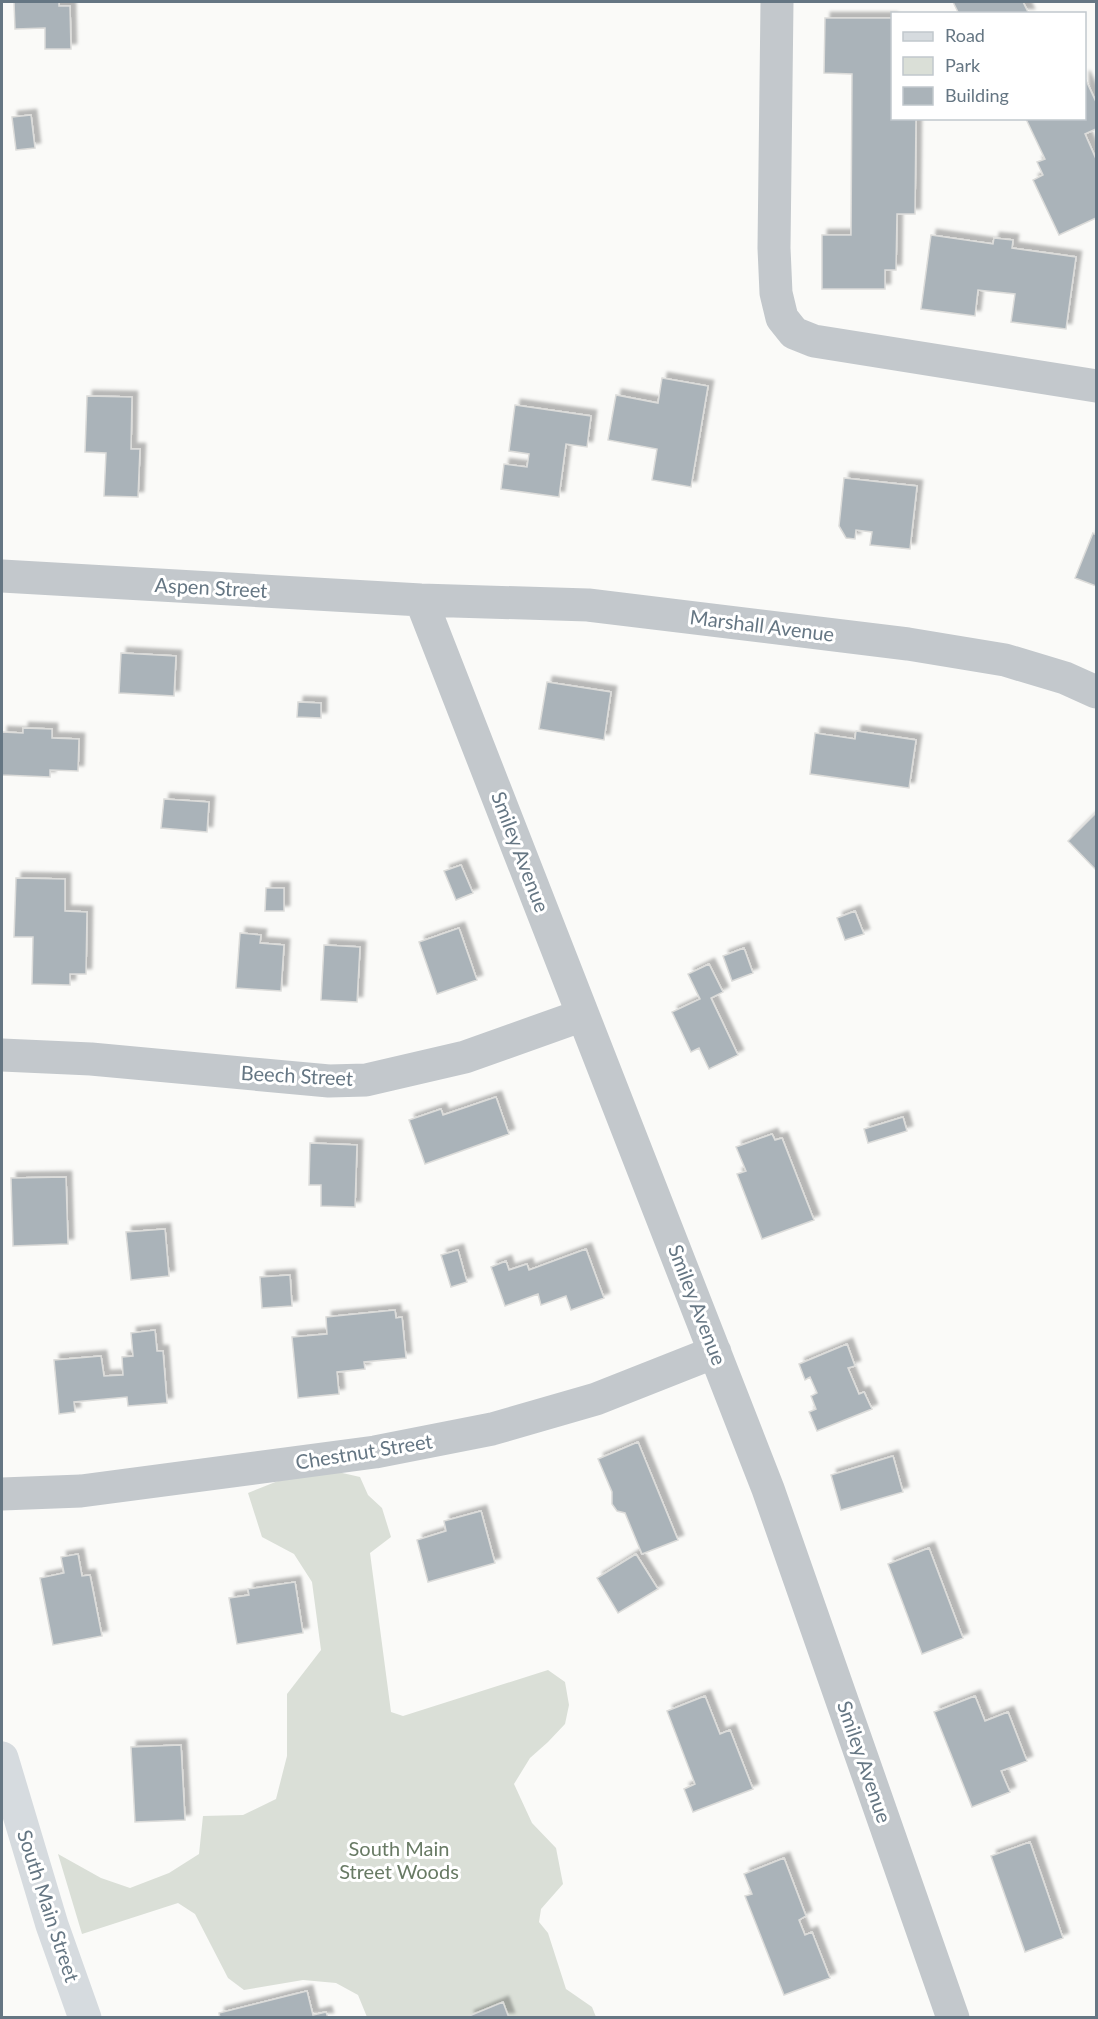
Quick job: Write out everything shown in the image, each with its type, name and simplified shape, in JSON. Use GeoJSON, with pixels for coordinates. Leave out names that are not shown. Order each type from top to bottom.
{"type":"FeatureCollection","features":[{"type":"Feature","properties":{"kind":"main road","name":"South Main Street"},"geometry":{"type":"LineString","coordinates":[[2,1758],[52,1925],[85,2018]]}},
{"type":"Feature","properties":{"kind":"street"},"geometry":{"type":"LineString","coordinates":[[777,2],[774,248],[776,293],[782,318],[794,333],[814,340],[1096,386]]}},
{"type":"Feature","properties":{"kind":"street","name":"Aspen Street"},"geometry":{"type":"LineString","coordinates":[[2,576],[422,600]]}},
{"type":"Feature","properties":{"kind":"street","name":"Marshall Avenue"},"geometry":{"type":"LineString","coordinates":[[422,600],[588,605],[908,644],[1005,660],[1065,678],[1096,692]]}},
{"type":"Feature","properties":{"kind":"street","name":"Smiley Avenue"},"geometry":{"type":"LineString","coordinates":[[422,600],[768,1489],[953,2018]]}},
{"type":"Feature","properties":{"kind":"street","name":"Beech Street"},"geometry":{"type":"LineString","coordinates":[[2,1055],[91,1059],[329,1081],[366,1080],[465,1057],[583,1015]]}},
{"type":"Feature","properties":{"kind":"street","name":"Chestnut Street"},"geometry":{"type":"LineString","coordinates":[[2,1494],[81,1491],[387,1450],[492,1429],[596,1399],[715,1352]]}},
{"type":"Feature","properties":{"kind":"green space","name":"South Main Street Woods"},"geometry":{"type":"Polygon","coordinates":[[[338,1472],[360,1477],[368,1495],[382,1508],[391,1537],[370,1553],[391,1712],[403,1716],[548,1670],[565,1682],[569,1705],[565,1724],[530,1758],[514,1784],[532,1823],[556,1848],[563,1884],[541,1909],[539,1922],[548,1933],[566,1989],[592,2007],[596,2017],[367,2017],[358,1995],[336,1983],[303,1980],[244,1990],[228,1978],[195,1914],[178,1903],[82,1934],[58,1854],[101,1878],[130,1888],[169,1873],[199,1854],[203,1816],[243,1815],[276,1799],[287,1756],[287,1694],[321,1650],[312,1582],[294,1554],[262,1537],[248,1493],[293,1475],[338,1472]]]}},
{"type":"Feature","properties":{"kind":"building"},"geometry":{"type":"Polygon","coordinates":[[[14,2],[59,2],[59,6],[70,6],[71,49],[45,49],[45,28],[15,29],[14,2]]]}},
{"type":"Feature","properties":{"kind":"building"},"geometry":{"type":"Polygon","coordinates":[[[953,2],[1023,2],[1028,12],[958,12],[953,2]]]}},
{"type":"Feature","properties":{"kind":"building"},"geometry":{"type":"Polygon","coordinates":[[[825,18],[891,18],[891,120],[916,120],[915,214],[897,214],[896,270],[885,270],[885,289],[822,289],[822,235],[851,235],[852,74],[824,73],[825,18]]]}},
{"type":"Feature","properties":{"kind":"building"},"geometry":{"type":"Polygon","coordinates":[[[1086,80],[1096,102],[1096,129],[1085,134],[1096,159],[1096,218],[1059,235],[1033,180],[1043,175],[1037,162],[1045,159],[1026,120],[1086,120],[1086,80]]]}},
{"type":"Feature","properties":{"kind":"building"},"geometry":{"type":"Polygon","coordinates":[[[31,115],[35,148],[16,150],[12,117],[31,115]]]}},
{"type":"Feature","properties":{"kind":"building"},"geometry":{"type":"Polygon","coordinates":[[[931,235],[993,244],[994,238],[1013,240],[1012,248],[1076,257],[1066,329],[1011,322],[1015,294],[978,290],[975,316],[921,309],[931,235]]]}},
{"type":"Feature","properties":{"kind":"building"},"geometry":{"type":"Polygon","coordinates":[[[662,378],[708,386],[691,487],[652,480],[657,449],[608,440],[616,395],[658,403],[662,378]]]}},
{"type":"Feature","properties":{"kind":"building"},"geometry":{"type":"Polygon","coordinates":[[[87,396],[132,397],[131,449],[140,449],[138,497],[104,496],[106,453],[85,452],[87,396]]]}},
{"type":"Feature","properties":{"kind":"building"},"geometry":{"type":"Polygon","coordinates":[[[515,405],[591,416],[587,447],[566,444],[559,497],[501,489],[504,464],[527,467],[529,454],[509,451],[515,405]]]}},
{"type":"Feature","properties":{"kind":"building"},"geometry":{"type":"Polygon","coordinates":[[[844,478],[917,486],[910,549],[870,545],[872,532],[856,530],[855,539],[846,538],[839,526],[844,478]]]}},
{"type":"Feature","properties":{"kind":"building"},"geometry":{"type":"Polygon","coordinates":[[[1093,533],[1096,535],[1096,586],[1075,578],[1093,533]]]}},
{"type":"Feature","properties":{"kind":"building"},"geometry":{"type":"Polygon","coordinates":[[[121,653],[176,656],[174,696],[119,693],[121,653]]]}},
{"type":"Feature","properties":{"kind":"building"},"geometry":{"type":"Polygon","coordinates":[[[547,682],[611,692],[604,740],[539,729],[547,682]]]}},
{"type":"Feature","properties":{"kind":"building"},"geometry":{"type":"Polygon","coordinates":[[[298,702],[321,703],[321,718],[297,717],[298,702]]]}},
{"type":"Feature","properties":{"kind":"building"},"geometry":{"type":"Polygon","coordinates":[[[23,728],[52,729],[52,738],[79,739],[78,771],[50,770],[50,777],[2,775],[2,732],[23,733],[23,728]]]}},
{"type":"Feature","properties":{"kind":"building"},"geometry":{"type":"Polygon","coordinates":[[[856,731],[916,740],[909,788],[810,774],[815,733],[855,739],[856,731]]]}},
{"type":"Feature","properties":{"kind":"building"},"geometry":{"type":"Polygon","coordinates":[[[164,799],[209,802],[207,832],[161,828],[164,799]]]}},
{"type":"Feature","properties":{"kind":"building"},"geometry":{"type":"Polygon","coordinates":[[[1096,813],[1096,870],[1068,841],[1096,813]]]}},
{"type":"Feature","properties":{"kind":"building"},"geometry":{"type":"Polygon","coordinates":[[[461,865],[473,893],[456,900],[444,871],[461,865]]]}},
{"type":"Feature","properties":{"kind":"building"},"geometry":{"type":"Polygon","coordinates":[[[16,878],[65,879],[65,911],[87,912],[86,974],[70,974],[70,985],[32,984],[33,937],[14,937],[16,878]]]}},
{"type":"Feature","properties":{"kind":"building"},"geometry":{"type":"Polygon","coordinates":[[[266,888],[284,888],[284,911],[265,911],[266,888]]]}},
{"type":"Feature","properties":{"kind":"building"},"geometry":{"type":"Polygon","coordinates":[[[855,911],[864,934],[845,940],[837,918],[855,911]]]}},
{"type":"Feature","properties":{"kind":"building"},"geometry":{"type":"Polygon","coordinates":[[[459,928],[477,980],[437,994],[419,942],[459,928]]]}},
{"type":"Feature","properties":{"kind":"building"},"geometry":{"type":"Polygon","coordinates":[[[240,933],[261,935],[260,943],[284,945],[281,991],[236,988],[240,933]]]}},
{"type":"Feature","properties":{"kind":"building"},"geometry":{"type":"Polygon","coordinates":[[[324,945],[360,947],[357,1002],[321,1000],[324,945]]]}},
{"type":"Feature","properties":{"kind":"building"},"geometry":{"type":"Polygon","coordinates":[[[744,948],[753,973],[732,981],[723,956],[744,948]]]}},
{"type":"Feature","properties":{"kind":"building"},"geometry":{"type":"Polygon","coordinates":[[[709,964],[723,992],[711,998],[738,1055],[709,1069],[699,1048],[691,1052],[672,1012],[700,999],[688,974],[709,964]]]}},
{"type":"Feature","properties":{"kind":"building"},"geometry":{"type":"Polygon","coordinates":[[[496,1097],[509,1134],[425,1164],[409,1120],[441,1109],[443,1115],[496,1097]]]}},
{"type":"Feature","properties":{"kind":"building"},"geometry":{"type":"Polygon","coordinates":[[[903,1117],[907,1131],[868,1143],[864,1129],[903,1117]]]}},
{"type":"Feature","properties":{"kind":"building"},"geometry":{"type":"Polygon","coordinates":[[[772,1134],[775,1140],[782,1138],[814,1220],[762,1239],[737,1174],[746,1171],[736,1147],[772,1134]]]}},
{"type":"Feature","properties":{"kind":"building"},"geometry":{"type":"Polygon","coordinates":[[[310,1143],[357,1145],[355,1207],[321,1206],[321,1185],[309,1185],[310,1143]]]}},
{"type":"Feature","properties":{"kind":"building"},"geometry":{"type":"Polygon","coordinates":[[[66,1177],[68,1244],[13,1246],[11,1178],[66,1177]]]}},
{"type":"Feature","properties":{"kind":"building"},"geometry":{"type":"Polygon","coordinates":[[[165,1229],[169,1276],[131,1280],[126,1232],[165,1229]]]}},
{"type":"Feature","properties":{"kind":"building"},"geometry":{"type":"Polygon","coordinates":[[[586,1249],[604,1298],[571,1310],[566,1296],[541,1305],[538,1294],[505,1306],[491,1267],[506,1261],[509,1270],[527,1264],[529,1270],[586,1249]]]}},
{"type":"Feature","properties":{"kind":"building"},"geometry":{"type":"Polygon","coordinates":[[[458,1250],[467,1282],[451,1287],[441,1255],[458,1250]]]}},
{"type":"Feature","properties":{"kind":"building"},"geometry":{"type":"Polygon","coordinates":[[[290,1275],[292,1306],[262,1308],[260,1277],[290,1275]]]}},
{"type":"Feature","properties":{"kind":"building"},"geometry":{"type":"Polygon","coordinates":[[[395,1310],[396,1318],[402,1317],[406,1358],[364,1362],[365,1369],[337,1372],[339,1394],[298,1398],[292,1337],[327,1334],[326,1317],[395,1310]]]}},
{"type":"Feature","properties":{"kind":"building"},"geometry":{"type":"Polygon","coordinates":[[[155,1330],[157,1351],[163,1351],[167,1403],[128,1406],[127,1397],[74,1402],[75,1412],[59,1414],[54,1360],[101,1356],[104,1376],[123,1375],[122,1357],[133,1356],[131,1333],[155,1330]]]}},
{"type":"Feature","properties":{"kind":"building"},"geometry":{"type":"Polygon","coordinates":[[[847,1344],[855,1366],[848,1368],[859,1394],[864,1392],[872,1409],[817,1431],[809,1412],[816,1409],[811,1396],[817,1393],[810,1377],[805,1380],[799,1364],[847,1344]]]}},
{"type":"Feature","properties":{"kind":"building"},"geometry":{"type":"Polygon","coordinates":[[[638,1442],[678,1540],[642,1554],[625,1513],[617,1511],[612,1504],[612,1492],[598,1459],[638,1442]]]}},
{"type":"Feature","properties":{"kind":"building"},"geometry":{"type":"Polygon","coordinates":[[[893,1456],[903,1492],[841,1510],[831,1475],[893,1456]]]}},
{"type":"Feature","properties":{"kind":"building"},"geometry":{"type":"Polygon","coordinates":[[[481,1511],[495,1563],[428,1582],[417,1540],[446,1531],[444,1521],[481,1511]]]}},
{"type":"Feature","properties":{"kind":"building"},"geometry":{"type":"Polygon","coordinates":[[[929,1548],[963,1638],[922,1654],[888,1564],[929,1548]]]}},
{"type":"Feature","properties":{"kind":"building"},"geometry":{"type":"Polygon","coordinates":[[[78,1554],[82,1576],[90,1575],[102,1636],[53,1645],[40,1578],[64,1573],[61,1557],[78,1554]]]}},
{"type":"Feature","properties":{"kind":"building"},"geometry":{"type":"Polygon","coordinates":[[[636,1554],[658,1589],[618,1613],[597,1578],[636,1554]]]}},
{"type":"Feature","properties":{"kind":"building"},"geometry":{"type":"Polygon","coordinates":[[[295,1582],[303,1633],[237,1644],[229,1598],[249,1595],[248,1589],[295,1582]]]}},
{"type":"Feature","properties":{"kind":"building"},"geometry":{"type":"Polygon","coordinates":[[[705,1696],[720,1734],[730,1730],[753,1789],[693,1812],[684,1789],[695,1784],[667,1711],[705,1696]]]}},
{"type":"Feature","properties":{"kind":"building"},"geometry":{"type":"Polygon","coordinates":[[[975,1696],[985,1721],[1008,1712],[1027,1761],[1001,1771],[1010,1792],[972,1807],[934,1712],[975,1696]]]}},
{"type":"Feature","properties":{"kind":"building"},"geometry":{"type":"Polygon","coordinates":[[[181,1745],[185,1820],[135,1822],[131,1747],[181,1745]]]}},
{"type":"Feature","properties":{"kind":"building"},"geometry":{"type":"Polygon","coordinates":[[[1030,1842],[1063,1938],[1025,1952],[991,1856],[1030,1842]]]}},
{"type":"Feature","properties":{"kind":"building"},"geometry":{"type":"Polygon","coordinates":[[[784,1858],[806,1916],[799,1920],[805,1935],[812,1932],[830,1978],[784,1995],[745,1896],[752,1894],[744,1874],[784,1858]]]}},
{"type":"Feature","properties":{"kind":"building"},"geometry":{"type":"Polygon","coordinates":[[[307,1991],[313,2015],[326,2012],[328,2018],[220,2018],[219,2013],[307,1991]]]}},
{"type":"Feature","properties":{"kind":"building"},"geometry":{"type":"Polygon","coordinates":[[[503,2002],[509,2018],[469,2018],[469,2016],[503,2002]]]}}]}
